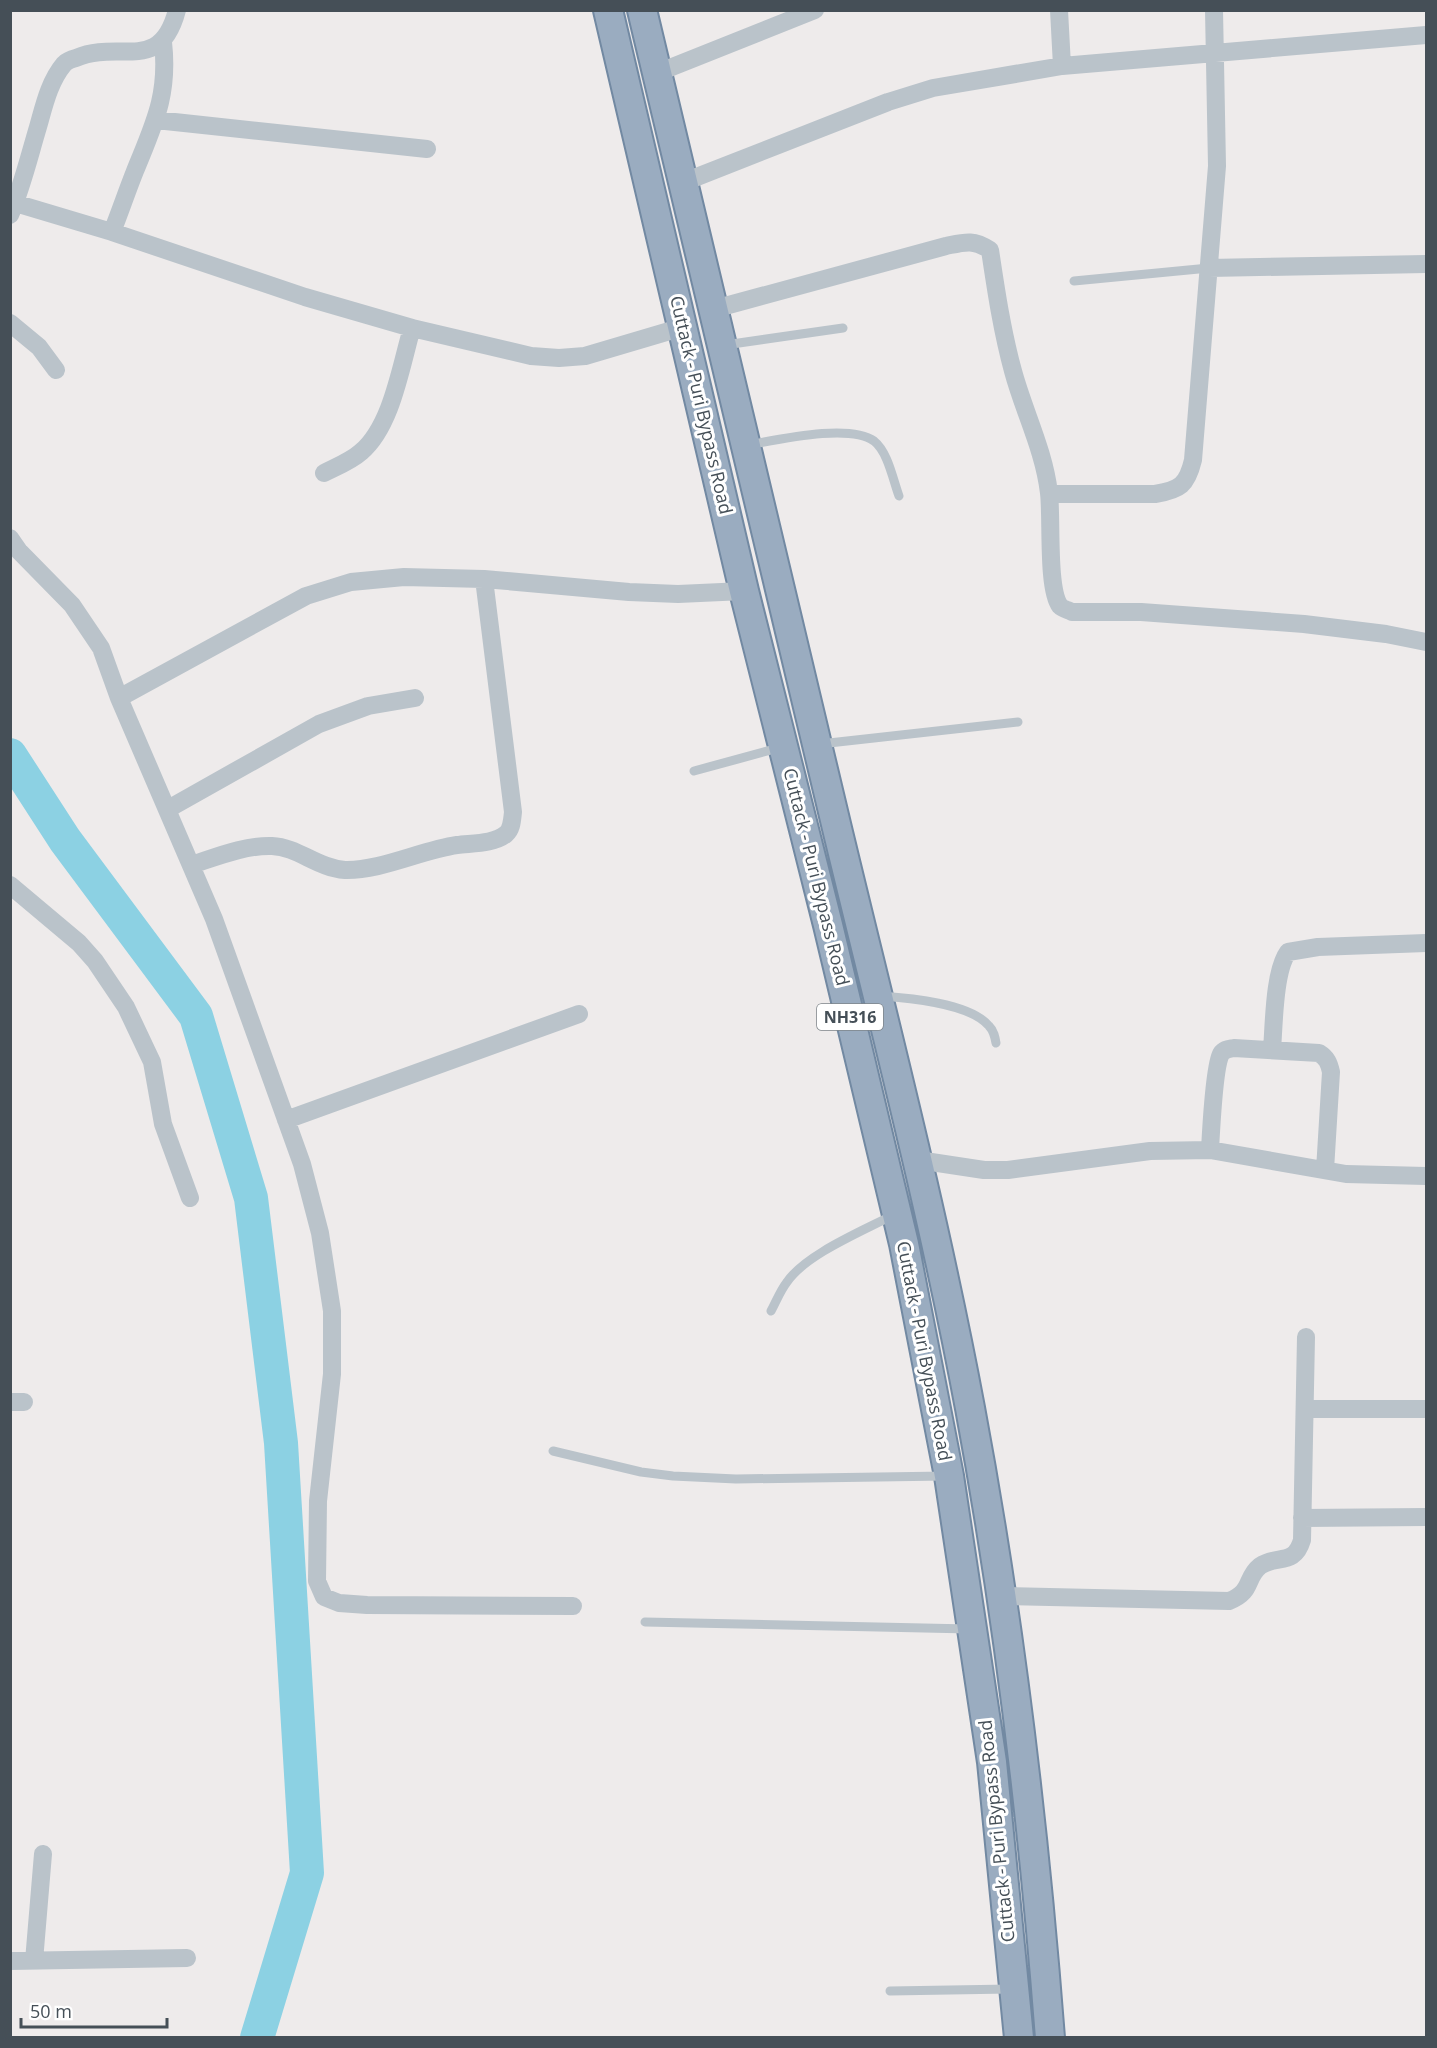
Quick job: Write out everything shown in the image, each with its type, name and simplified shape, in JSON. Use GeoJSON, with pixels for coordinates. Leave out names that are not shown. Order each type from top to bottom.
{"type":"FeatureCollection","features":[{"type":"Feature","properties":{"kind":"highway","name":"Cuttack - Puri Bypass Road"},"geometry":{"type":"LineString","coordinates":[[608,10],[744,591],[828,925],[896,1214],[949,1476],[992,1762],[1018,2037]]}},
{"type":"Feature","properties":{"kind":"highway","name":"Cuttack - Puri Bypass Road"},"geometry":{"type":"LineString","coordinates":[[642,10],[918,1160],[970,1410],[1001,1596],[1039,1897],[1050,2037]]}},
{"type":"Feature","properties":{"kind":"street"},"geometry":{"type":"LineString","coordinates":[[177,10],[173,26],[163,42],[147,50],[90,52],[65,62],[48,92],[13,209],[112,232],[273,287],[412,328],[531,356],[559,358],[585,356],[683,327]]}},
{"type":"Feature","properties":{"kind":"street"},"geometry":{"type":"LineString","coordinates":[[657,73],[815,10]]}},
{"type":"Feature","properties":{"kind":"street"},"geometry":{"type":"LineString","coordinates":[[1059,10],[1062,66]]}},
{"type":"Feature","properties":{"kind":"street"},"geometry":{"type":"LineString","coordinates":[[1049,494],[1155,494],[1172,491],[1182,485],[1189,475],[1193,460],[1217,166],[1214,10]]}},
{"type":"Feature","properties":{"kind":"street"},"geometry":{"type":"LineString","coordinates":[[684,182],[888,102],[933,88],[1062,66],[1426,35]]}},
{"type":"Feature","properties":{"kind":"street"},"geometry":{"type":"LineString","coordinates":[[112,232],[156,120],[166,63],[163,42]]}},
{"type":"Feature","properties":{"kind":"street"},"geometry":{"type":"LineString","coordinates":[[156,120],[427,149]]}},
{"type":"Feature","properties":{"kind":"street"},"geometry":{"type":"LineString","coordinates":[[714,309],[946,246],[978,242],[990,250],[1001,319],[1013,373],[1042,460],[1049,494],[1053,584],[1062,608],[1072,612],[1141,612],[1304,624],[1386,634],[1426,642]]}},
{"type":"Feature","properties":{"kind":"street"},"geometry":{"type":"LineString","coordinates":[[1209,268],[1426,264]]}},
{"type":"Feature","properties":{"kind":"street"},"geometry":{"type":"LineString","coordinates":[[10,323],[39,346],[56,370]]}},
{"type":"Feature","properties":{"kind":"street"},"geometry":{"type":"LineString","coordinates":[[324,473],[361,452],[375,435],[387,413],[412,328]]}},
{"type":"Feature","properties":{"kind":"street"},"geometry":{"type":"LineString","coordinates":[[10,538],[19,551],[72,605],[101,648],[214,919],[302,1164],[320,1233],[332,1311],[332,1374],[318,1501],[317,1581],[324,1598],[339,1603],[367,1605],[573,1606]]}},
{"type":"Feature","properties":{"kind":"street"},"geometry":{"type":"LineString","coordinates":[[120,698],[306,596],[351,582],[393,578],[484,579],[678,594],[744,591]]}},
{"type":"Feature","properties":{"kind":"street"},"geometry":{"type":"LineString","coordinates":[[191,865],[232,853],[270,846],[286,847],[322,866],[345,870],[367,868],[443,847],[496,839],[507,833],[513,812],[484,579]]}},
{"type":"Feature","properties":{"kind":"street"},"geometry":{"type":"LineString","coordinates":[[168,810],[319,724],[368,706],[416,698]]}},
{"type":"Feature","properties":{"kind":"street"},"geometry":{"type":"LineString","coordinates":[[10,885],[79,943],[95,961],[126,1007],[152,1062],[163,1124],[190,1198]]}},
{"type":"Feature","properties":{"kind":"street"},"geometry":{"type":"LineString","coordinates":[[1272,1050],[1279,976],[1282,960],[1288,952],[1318,947],[1426,943]]}},
{"type":"Feature","properties":{"kind":"street"},"geometry":{"type":"LineString","coordinates":[[286,1120],[579,1014]]}},
{"type":"Feature","properties":{"kind":"street"},"geometry":{"type":"LineString","coordinates":[[1210,1150],[1217,1070],[1221,1054],[1226,1049],[1319,1053],[1325,1057],[1331,1072],[1325,1170]]}},
{"type":"Feature","properties":{"kind":"street"},"geometry":{"type":"LineString","coordinates":[[918,1160],[984,1170],[1008,1170],[1150,1151],[1210,1150],[1346,1174],[1426,1176]]}},
{"type":"Feature","properties":{"kind":"street"},"geometry":{"type":"LineString","coordinates":[[1001,1596],[1229,1601],[1238,1598],[1245,1591],[1256,1569],[1266,1562],[1291,1557],[1299,1550],[1302,1539],[1306,1337]]}},
{"type":"Feature","properties":{"kind":"street"},"geometry":{"type":"LineString","coordinates":[[1305,1409],[1426,1409]]}},
{"type":"Feature","properties":{"kind":"street"},"geometry":{"type":"LineString","coordinates":[[1302,1518],[1426,1517]]}},
{"type":"Feature","properties":{"kind":"street"},"geometry":{"type":"LineString","coordinates":[[34,1961],[44,1854]]}},
{"type":"Feature","properties":{"kind":"street"},"geometry":{"type":"LineString","coordinates":[[10,1961],[187,1958]]}},
{"type":"Feature","properties":{"kind":"lane"},"geometry":{"type":"LineString","coordinates":[[1074,282],[1209,268]]}},
{"type":"Feature","properties":{"kind":"lane"},"geometry":{"type":"LineString","coordinates":[[722,345],[843,328]]}},
{"type":"Feature","properties":{"kind":"lane"},"geometry":{"type":"LineString","coordinates":[[746,446],[802,436],[858,435],[874,441],[883,453],[899,496]]}},
{"type":"Feature","properties":{"kind":"lane"},"geometry":{"type":"LineString","coordinates":[[817,744],[1018,722]]}},
{"type":"Feature","properties":{"kind":"lane"},"geometry":{"type":"LineString","coordinates":[[694,771],[783,747]]}},
{"type":"Feature","properties":{"kind":"lane"},"geometry":{"type":"LineString","coordinates":[[879,996],[920,999],[952,1007],[988,1023],[996,1043]]}},
{"type":"Feature","properties":{"kind":"lane"},"geometry":{"type":"LineString","coordinates":[[771,1311],[787,1281],[806,1264],[836,1244],[896,1214]]}},
{"type":"Feature","properties":{"kind":"lane"},"geometry":{"type":"LineString","coordinates":[[553,1451],[641,1472],[673,1476],[736,1479],[949,1476]]}},
{"type":"Feature","properties":{"kind":"lane"},"geometry":{"type":"LineString","coordinates":[[645,1622],[972,1629]]}},
{"type":"Feature","properties":{"kind":"lane"},"geometry":{"type":"LineString","coordinates":[[890,1991],[1014,1989]]}},
{"type":"Feature","properties":{"kind":"waterway"},"geometry":{"type":"LineString","coordinates":[[10,755],[65,840],[196,1016],[251,1198],[281,1443],[307,1873],[257,2038]]}}]}
